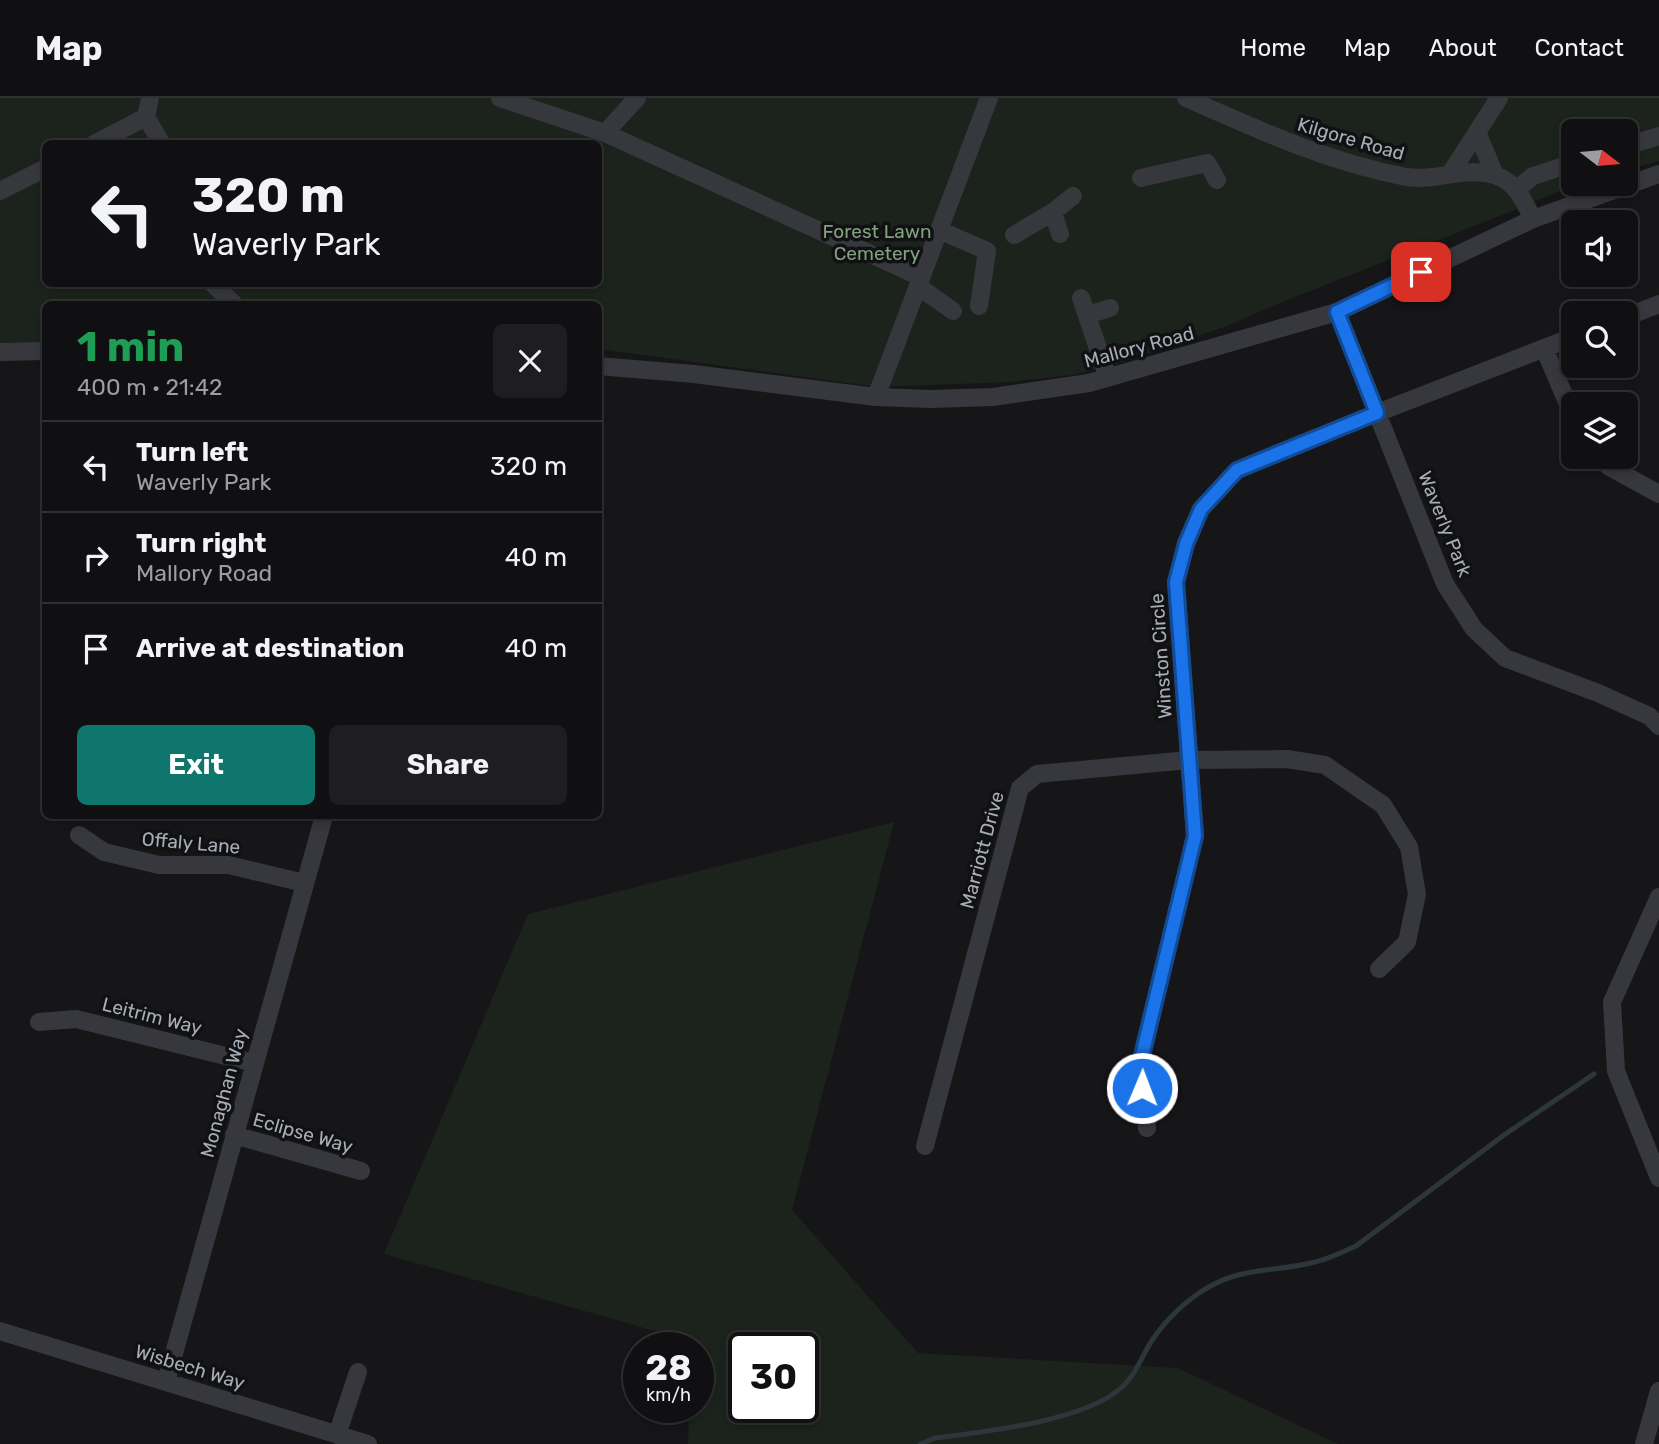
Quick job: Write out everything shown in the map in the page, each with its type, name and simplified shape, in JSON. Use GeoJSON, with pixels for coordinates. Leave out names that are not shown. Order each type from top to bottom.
{"type":"FeatureCollection","features":[{"type":"Feature","properties":{"kind":"street"},"geometry":{"type":"LineString","coordinates":[[150,98],[146,117],[160,140]]}},
{"type":"Feature","properties":{"kind":"street"},"geometry":{"type":"LineString","coordinates":[[500,98],[605,133],[919,282],[953,311]]}},
{"type":"Feature","properties":{"kind":"street"},"geometry":{"type":"LineString","coordinates":[[605,133],[637,98]]}},
{"type":"Feature","properties":{"kind":"street"},"geometry":{"type":"LineString","coordinates":[[876,397],[989,98]]}},
{"type":"Feature","properties":{"kind":"street","name":"Kilgore Road"},"geometry":{"type":"LineString","coordinates":[[1186,98],[1288,143],[1341,162],[1411,178],[1476,172],[1495,175],[1517,189],[1533,219]]}},
{"type":"Feature","properties":{"kind":"street"},"geometry":{"type":"LineString","coordinates":[[1450,174],[1499,98]]}},
{"type":"Feature","properties":{"kind":"street"},"geometry":{"type":"LineString","coordinates":[[102,140],[146,117]]}},
{"type":"Feature","properties":{"kind":"street"},"geometry":{"type":"LineString","coordinates":[[1477,132],[1495,175]]}},
{"type":"Feature","properties":{"kind":"street"},"geometry":{"type":"LineString","coordinates":[[1638,142],[1659,136]]}},
{"type":"Feature","properties":{"kind":"street"},"geometry":{"type":"LineString","coordinates":[[1141,178],[1207,163],[1217,180]]}},
{"type":"Feature","properties":{"kind":"street"},"geometry":{"type":"LineString","coordinates":[[1517,189],[1532,176],[1561,167]]}},
{"type":"Feature","properties":{"kind":"street"},"geometry":{"type":"LineString","coordinates":[[0,191],[42,170]]}},
{"type":"Feature","properties":{"kind":"street","name":"Mallory Road"},"geometry":{"type":"LineString","coordinates":[[602,366],[694,373],[876,397],[931,399],[993,397],[1089,383],[1337,312],[1533,219],[1659,174]]}},
{"type":"Feature","properties":{"kind":"street"},"geometry":{"type":"LineString","coordinates":[[1014,235],[1053,212],[1073,196]]}},
{"type":"Feature","properties":{"kind":"street"},"geometry":{"type":"LineString","coordinates":[[1053,212],[1060,234]]}},
{"type":"Feature","properties":{"kind":"street"},"geometry":{"type":"LineString","coordinates":[[939,230],[987,251],[979,306]]}},
{"type":"Feature","properties":{"kind":"street"},"geometry":{"type":"LineString","coordinates":[[216,287],[231,301]]}},
{"type":"Feature","properties":{"kind":"street"},"geometry":{"type":"LineString","coordinates":[[1638,312],[1659,304]]}},
{"type":"Feature","properties":{"kind":"street"},"geometry":{"type":"LineString","coordinates":[[1108,378],[1084,307],[1110,308]]}},
{"type":"Feature","properties":{"kind":"street","name":"Waverly Park"},"geometry":{"type":"LineString","coordinates":[[1337,312],[1445,584],[1474,629],[1505,658],[1598,693],[1649,716],[1659,726]]}},
{"type":"Feature","properties":{"kind":"street","name":"Winston Circle"},"geometry":{"type":"LineString","coordinates":[[1147,1128],[1139,1068],[1195,836],[1176,582],[1186,544],[1201,509],[1237,470],[1561,342]]}},
{"type":"Feature","properties":{"kind":"street"},"geometry":{"type":"LineString","coordinates":[[1544,348],[1563,392]]}},
{"type":"Feature","properties":{"kind":"street"},"geometry":{"type":"LineString","coordinates":[[0,352],[42,351]]}},
{"type":"Feature","properties":{"kind":"street"},"geometry":{"type":"LineString","coordinates":[[1613,469],[1659,494]]}},
{"type":"Feature","properties":{"kind":"street","name":"Marriott Drive"},"geometry":{"type":"LineString","coordinates":[[925,1146],[1020,788],[1037,774],[1189,760],[1287,759],[1325,765],[1383,805],[1409,847],[1417,894],[1407,942],[1379,970]]}},
{"type":"Feature","properties":{"kind":"street","name":"Monaghan Way"},"geometry":{"type":"LineString","coordinates":[[166,1382],[323,819]]}},
{"type":"Feature","properties":{"kind":"street","name":"Offaly Lane"},"geometry":{"type":"LineString","coordinates":[[79,835],[104,852],[159,865],[229,865],[304,883]]}},
{"type":"Feature","properties":{"kind":"street"},"geometry":{"type":"LineString","coordinates":[[1658,1172],[1616,1071],[1612,1002],[1659,897]]}},
{"type":"Feature","properties":{"kind":"street","name":"Leitrim Way"},"geometry":{"type":"LineString","coordinates":[[39,1022],[76,1019],[254,1063]]}},
{"type":"Feature","properties":{"kind":"street","name":"Eclipse Way"},"geometry":{"type":"LineString","coordinates":[[234,1135],[361,1171]]}},
{"type":"Feature","properties":{"kind":"street","name":"Wisbech Way"},"geometry":{"type":"LineString","coordinates":[[0,1331],[368,1444]]}},
{"type":"Feature","properties":{"kind":"street"},"geometry":{"type":"LineString","coordinates":[[337,1435],[358,1372]]}},
{"type":"Feature","properties":{"kind":"street"},"geometry":{"type":"LineString","coordinates":[[1644,1444],[1659,1391]]}},
{"type":"Feature","properties":{"kind":"green space","name":"Forest Lawn Cemetery"},"geometry":{"type":"Polygon","coordinates":[[[0,98],[1659,98],[1659,161],[1638,167],[1638,119],[1561,119],[1561,190],[1227,326],[1117,364],[1073,375],[1010,382],[878,387],[602,349],[602,301],[42,301],[42,345],[0,345],[0,98]]]}},
{"type":"Feature","properties":{"kind":"green space"},"geometry":{"type":"Polygon","coordinates":[[[894,822],[792,1210],[918,1353],[1178,1368],[1338,1444],[688,1444],[689,1423],[714,1423],[714,1332],[658,1332],[384,1254],[528,914],[894,822]]]}},
{"type":"Feature","properties":{"kind":"waterway"},"geometry":{"type":"LineString","coordinates":[[920,1444],[935,1438],[1033,1423],[1106,1399],[1130,1378],[1164,1324],[1199,1293],[1227,1278],[1317,1262],[1356,1246],[1504,1135],[1594,1074]]}},
{"type":"Feature","properties":{"kind":"route"},"geometry":{"type":"LineString","coordinates":[[1142,1088],[1139,1068],[1152,1006],[1195,836],[1176,582],[1186,544],[1201,509],[1237,470],[1377,413],[1337,312],[1421,272]]}}]}
